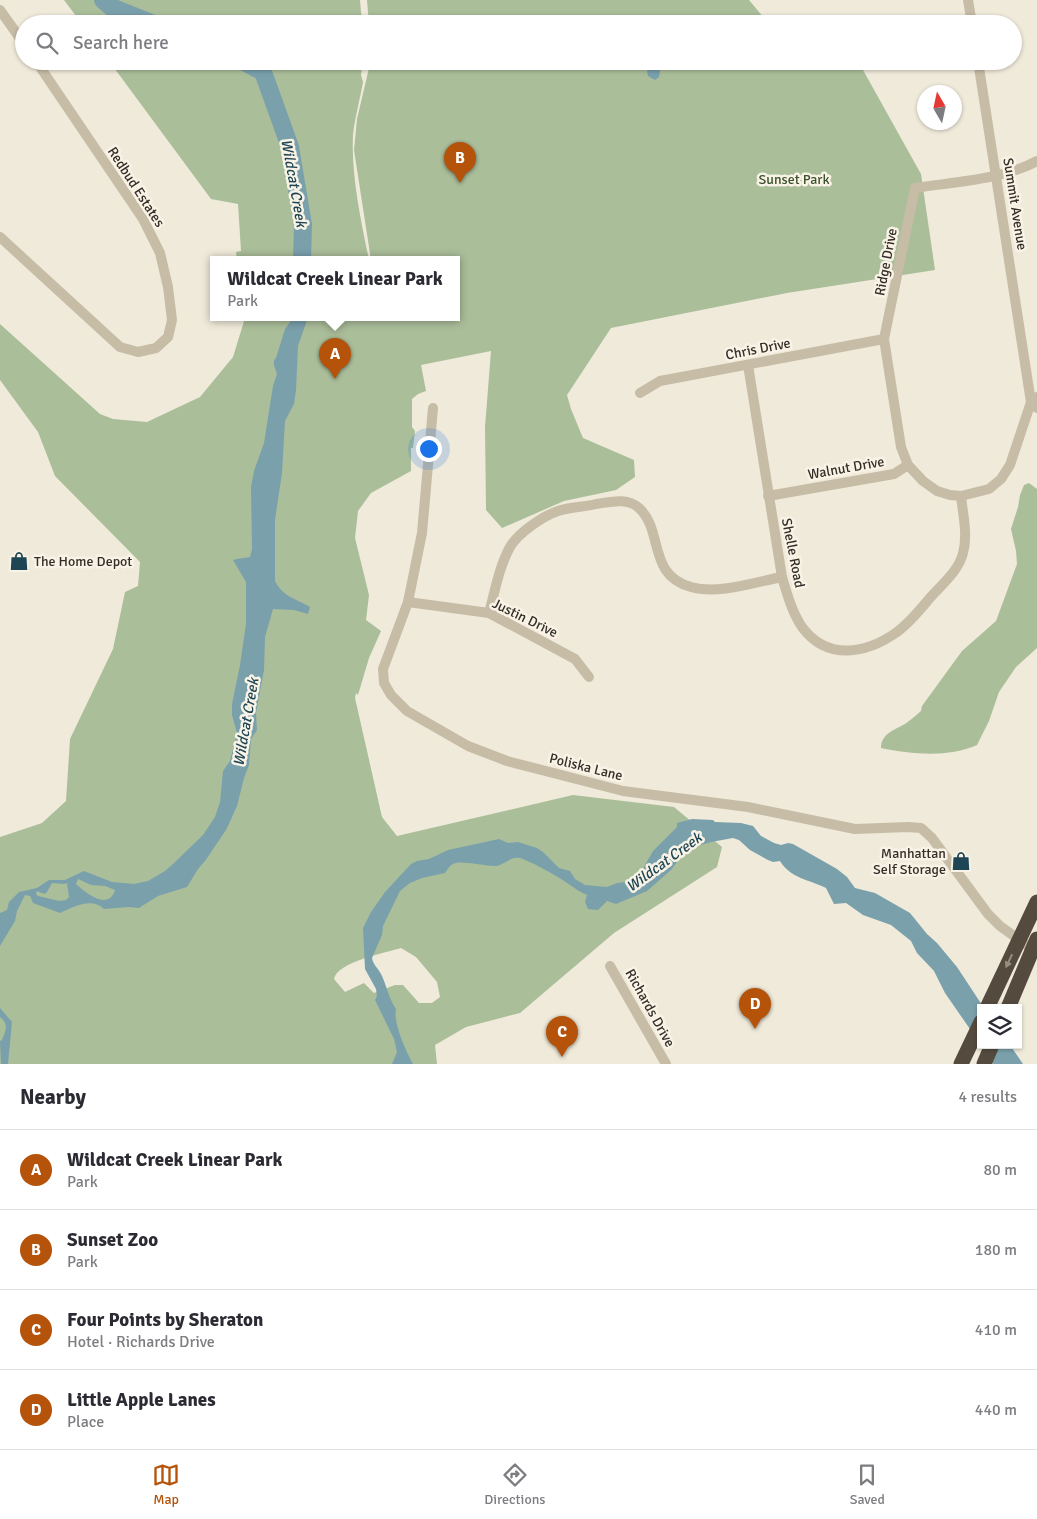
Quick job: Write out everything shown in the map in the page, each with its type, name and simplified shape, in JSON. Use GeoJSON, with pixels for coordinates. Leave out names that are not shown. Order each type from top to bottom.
{"type":"FeatureCollection","features":[{"type":"Feature","properties":{"kind":"highway"},"geometry":{"type":"LineString","coordinates":[[989,1004],[1037,902]]}},
{"type":"Feature","properties":{"kind":"highway"},"geometry":{"type":"LineString","coordinates":[[1009,1004],[1035,944]]}},
{"type":"Feature","properties":{"kind":"highway"},"geometry":{"type":"LineString","coordinates":[[961,1064],[977,1030]]}},
{"type":"Feature","properties":{"kind":"highway"},"geometry":{"type":"LineString","coordinates":[[984,1064],[990,1049]]}},
{"type":"Feature","properties":{"kind":"street"},"geometry":{"type":"LineString","coordinates":[[968,0],[970,15]]}},
{"type":"Feature","properties":{"kind":"street"},"geometry":{"type":"LineString","coordinates":[[0,10],[15,31]]}},
{"type":"Feature","properties":{"kind":"street","name":"Redbud Estates"},"geometry":{"type":"LineString","coordinates":[[0,237],[120,347],[138,352],[156,348],[168,337],[172,320],[168,287],[160,253],[143,219],[42,70]]}},
{"type":"Feature","properties":{"kind":"street","name":"Summit Avenue"},"geometry":{"type":"LineString","coordinates":[[980,70],[1035,402]]}},
{"type":"Feature","properties":{"kind":"street","name":"Ridge Drive"},"geometry":{"type":"LineString","coordinates":[[908,465],[901,447],[884,339],[914,188],[997,175],[1037,161]]}},
{"type":"Feature","properties":{"kind":"street","name":"Chris Drive"},"geometry":{"type":"LineString","coordinates":[[640,393],[660,381],[884,339]]}},
{"type":"Feature","properties":{"kind":"street","name":"Shelle Road"},"geometry":{"type":"LineString","coordinates":[[748,365],[782,577],[791,606],[802,627],[818,643],[837,650],[861,650],[896,632],[921,608],[955,569],[963,556],[966,540],[961,496]]}},
{"type":"Feature","properties":{"kind":"street"},"geometry":{"type":"LineString","coordinates":[[908,465],[923,481],[937,491],[961,496],[990,489],[1001,479],[1010,465],[1035,402]]}},
{"type":"Feature","properties":{"kind":"street","name":"Poliska Lane"},"geometry":{"type":"LineString","coordinates":[[433,408],[422,533],[408,602],[383,669],[384,683],[391,695],[407,711],[468,746],[507,761],[623,790],[748,807],[855,829],[921,828],[932,838],[988,914],[1000,926],[1020,939],[1035,944]]}},
{"type":"Feature","properties":{"kind":"street","name":"Walnut Drive"},"geometry":{"type":"LineString","coordinates":[[768,496],[894,474],[908,465]]}},
{"type":"Feature","properties":{"kind":"street"},"geometry":{"type":"LineString","coordinates":[[489,613],[501,569],[510,546],[528,529],[543,518],[558,511],[620,500],[638,507],[647,517],[653,533],[656,552],[665,569],[676,580],[692,587],[719,589],[782,577]]}},
{"type":"Feature","properties":{"kind":"street","name":"Justin Drive"},"geometry":{"type":"LineString","coordinates":[[408,602],[489,613],[575,659],[589,677]]}},
{"type":"Feature","properties":{"kind":"street","name":"Richards Drive"},"geometry":{"type":"LineString","coordinates":[[610,966],[666,1064]]}},
{"type":"Feature","properties":{"kind":"green space"},"geometry":{"type":"Polygon","coordinates":[[[64,0],[360,0],[361,15],[75,15],[64,0]]]}},
{"type":"Feature","properties":{"kind":"green space"},"geometry":{"type":"Polygon","coordinates":[[[367,0],[749,0],[762,15],[368,15],[367,0]]]}},
{"type":"Feature","properties":{"kind":"green space"},"geometry":{"type":"Polygon","coordinates":[[[116,70],[362,70],[363,82],[354,128],[353,150],[357,198],[368,256],[236,256],[236,252],[241,251],[238,204],[211,199],[116,70]]]}},
{"type":"Feature","properties":{"kind":"green space","name":"Sunset Park"},"geometry":{"type":"Polygon","coordinates":[[[369,70],[863,70],[921,174],[935,270],[787,293],[611,328],[567,395],[583,438],[634,460],[635,477],[616,490],[564,501],[502,528],[486,510],[485,427],[491,351],[421,365],[426,391],[412,399],[412,427],[415,431],[413,448],[411,448],[411,471],[371,493],[358,511],[355,538],[369,595],[366,620],[381,631],[369,658],[358,695],[356,693],[355,698],[382,817],[397,836],[573,795],[674,807],[722,847],[717,867],[614,933],[520,1013],[466,1027],[435,1045],[437,1064],[0,1064],[0,837],[42,823],[66,801],[70,739],[113,649],[125,592],[138,586],[140,562],[55,476],[38,432],[0,380],[0,324],[100,414],[113,419],[147,422],[200,397],[233,357],[244,321],[460,321],[460,256],[370,256],[354,150],[357,119],[369,70]],[[401,948],[352,963],[337,973],[334,979],[345,992],[364,983],[374,993],[395,985],[403,985],[419,1003],[432,1003],[440,997],[437,982],[416,957],[401,948]]]}},
{"type":"Feature","properties":{"kind":"green space"},"geometry":{"type":"Polygon","coordinates":[[[1029,483],[1037,489],[1037,648],[1016,667],[999,692],[989,721],[977,745],[954,752],[929,754],[881,748],[883,739],[886,736],[921,711],[922,706],[962,651],[996,621],[1017,564],[1011,529],[1020,495],[1024,485],[1029,483]]]}},
{"type":"Feature","properties":{"kind":"water"},"geometry":{"type":"Polygon","coordinates":[[[660,70],[659,77],[655,80],[648,76],[647,71],[660,70]]]}},
{"type":"Feature","properties":{"kind":"water"},"geometry":{"type":"Polygon","coordinates":[[[291,321],[307,321],[298,346],[294,404],[285,421],[282,473],[275,520],[275,581],[286,594],[310,607],[308,614],[294,610],[273,609],[265,637],[264,670],[256,713],[257,730],[251,739],[249,765],[237,806],[226,830],[187,887],[158,896],[139,908],[104,909],[99,905],[88,903],[60,913],[33,903],[30,896],[25,895],[17,911],[15,921],[0,946],[0,913],[7,910],[9,902],[19,892],[37,888],[49,880],[65,880],[84,871],[112,882],[134,884],[148,881],[174,863],[203,835],[215,817],[220,802],[223,771],[230,761],[237,733],[232,715],[232,704],[246,624],[246,582],[233,560],[250,557],[252,549],[251,487],[254,471],[264,443],[273,386],[277,374],[274,365],[285,329],[291,321]],[[78,879],[76,884],[90,895],[102,900],[112,896],[115,890],[105,886],[91,885],[78,879]],[[52,883],[47,892],[44,894],[37,891],[36,894],[59,901],[66,900],[69,897],[67,883],[52,883]]]}},
{"type":"Feature","properties":{"kind":"water"},"geometry":{"type":"Polygon","coordinates":[[[692,819],[741,823],[753,826],[761,836],[781,845],[793,844],[837,869],[847,877],[855,888],[875,893],[910,913],[957,967],[981,1004],[977,1004],[977,1039],[945,993],[934,971],[917,953],[911,941],[891,925],[863,915],[846,903],[834,904],[826,888],[795,875],[784,867],[780,861],[773,862],[768,860],[733,838],[711,842],[685,851],[671,870],[647,891],[616,904],[607,901],[598,910],[588,909],[585,902],[587,895],[547,871],[519,858],[494,866],[456,863],[445,873],[422,878],[410,883],[400,891],[383,926],[382,935],[372,958],[396,1009],[398,1029],[413,1064],[392,1064],[397,1052],[394,1039],[375,1000],[377,996],[376,989],[365,969],[363,928],[371,912],[385,892],[411,864],[429,859],[448,850],[499,839],[508,843],[518,842],[537,848],[559,868],[570,871],[575,879],[585,885],[607,887],[626,882],[640,874],[653,851],[677,827],[677,823],[692,819]]]}},
{"type":"Feature","properties":{"kind":"water"},"geometry":{"type":"Polygon","coordinates":[[[0,1008],[12,1022],[8,1064],[1,1064],[0,1041],[6,1027],[5,1022],[0,1017],[0,1008]]]}},
{"type":"Feature","properties":{"kind":"water"},"geometry":{"type":"Polygon","coordinates":[[[984,1049],[1013,1049],[1023,1064],[993,1064],[984,1049]]]}},
{"type":"Feature","properties":{"kind":"waterway","name":"Wildcat Creek"},"geometry":{"type":"LineString","coordinates":[[103,0],[111,7],[131,15]]}},
{"type":"Feature","properties":{"kind":"waterway","name":"Wildcat Creek"},"geometry":{"type":"LineString","coordinates":[[259,70],[263,72],[290,147],[303,225],[302,256]]}},
{"type":"Feature","properties":{"kind":"place","name":"Sunset Zoo"},"geometry":{"type":"Point","coordinates":[460,183]}},
{"type":"Feature","properties":{"kind":"place","name":"Wildcat Creek Linear Park"},"geometry":{"type":"Point","coordinates":[335,379]}},
{"type":"Feature","properties":{"kind":"place","name":"The Home Depot"},"geometry":{"type":"Point","coordinates":[19,561]}},
{"type":"Feature","properties":{"kind":"place","name":"Manhattan Self Storage"},"geometry":{"type":"Point","coordinates":[961,861]}},
{"type":"Feature","properties":{"kind":"place","name":"Little Apple Lanes"},"geometry":{"type":"Point","coordinates":[755,1029]}},
{"type":"Feature","properties":{"kind":"place","name":"Four Points by Sheraton"},"geometry":{"type":"Point","coordinates":[562,1057]}}]}
